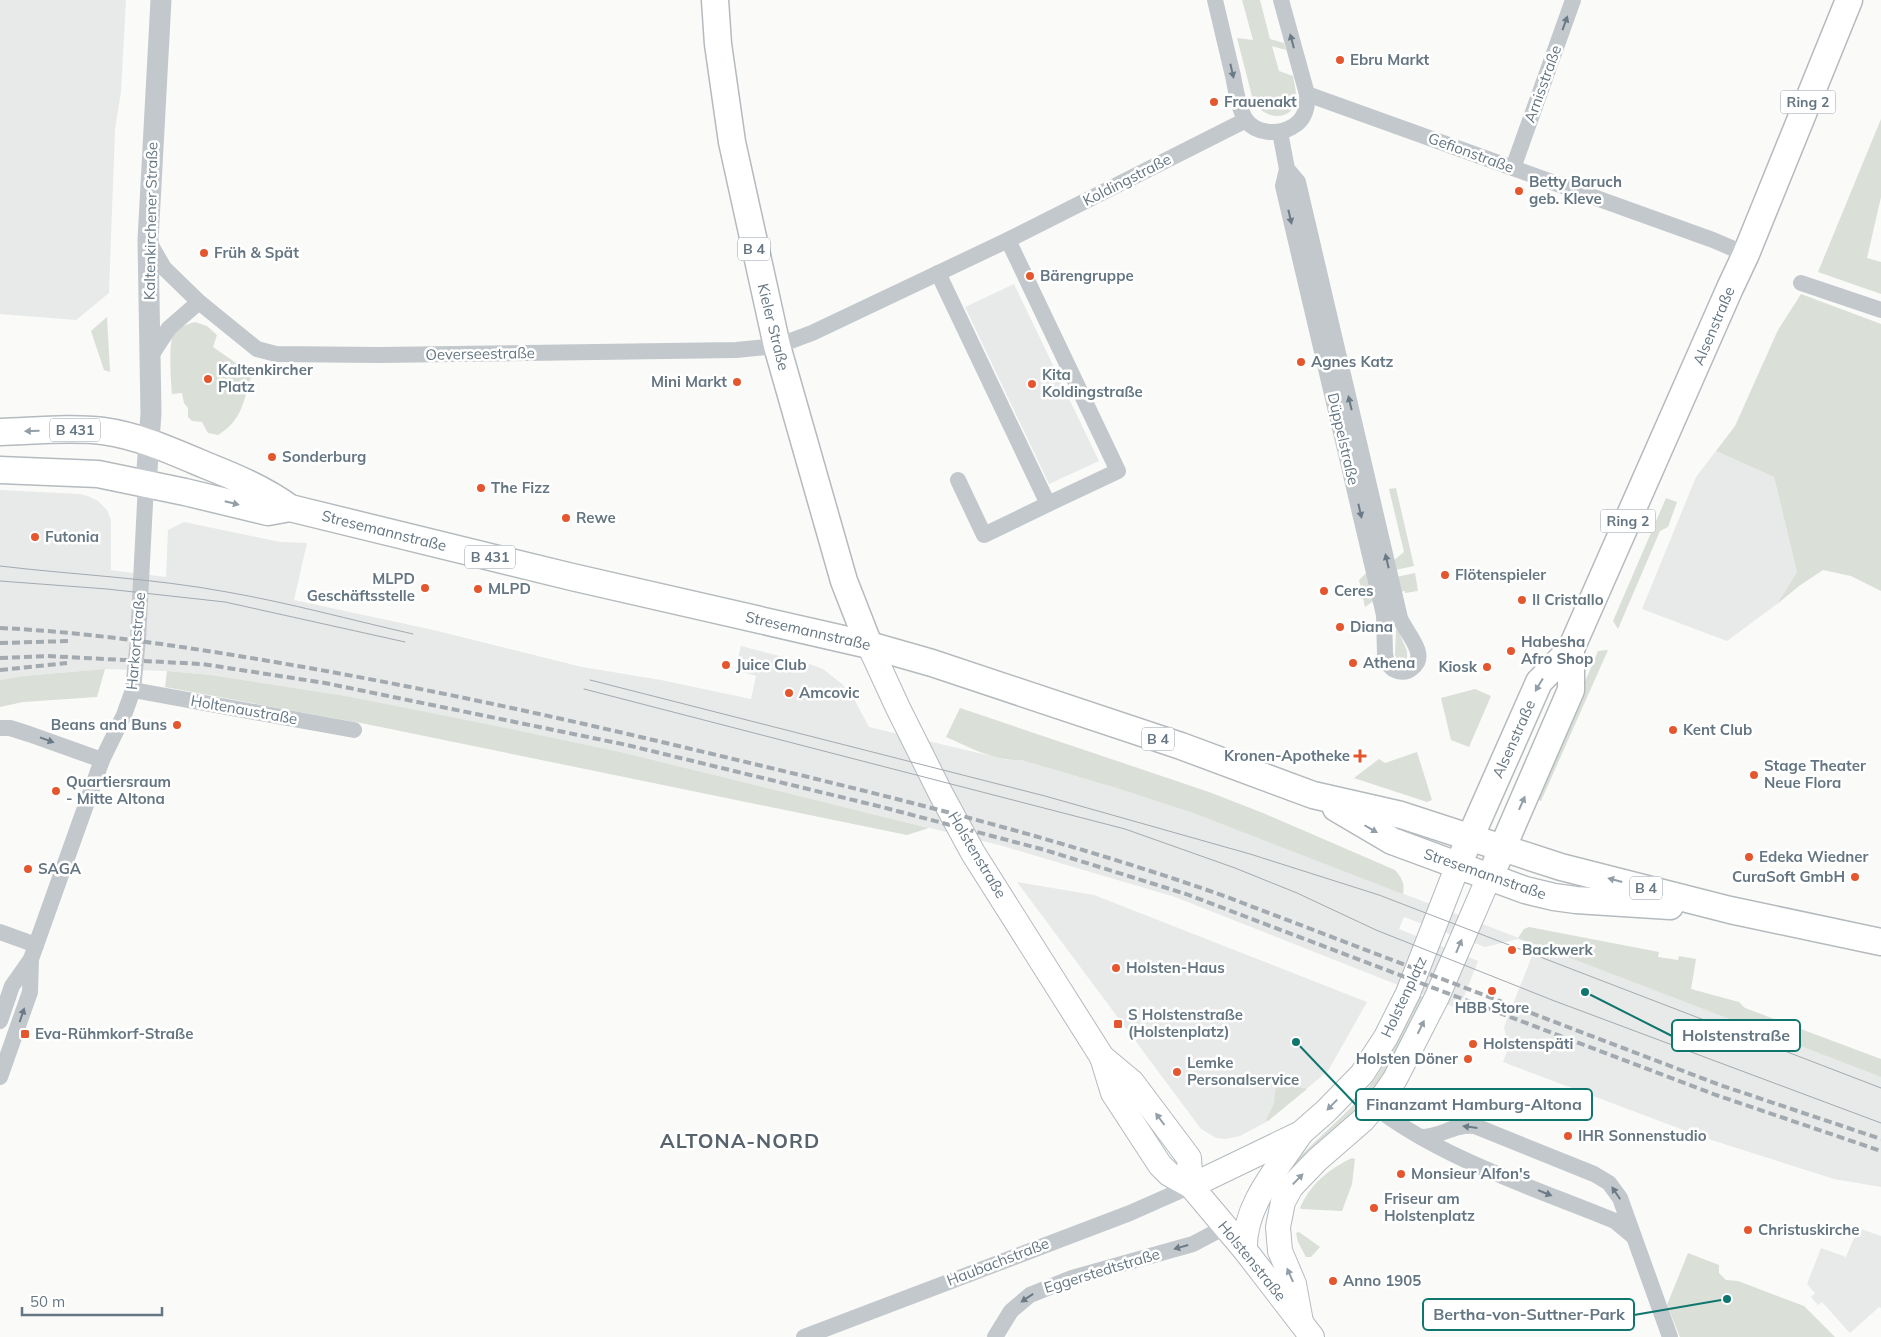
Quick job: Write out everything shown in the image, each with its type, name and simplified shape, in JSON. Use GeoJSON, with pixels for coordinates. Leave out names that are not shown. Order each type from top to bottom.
{"type":"FeatureCollection","features":[{"type":"Feature","properties":{"kind":"main road","name":"Kieler Straße"},"geometry":{"type":"LineString","coordinates":[[715,0],[718,44],[732,142],[777,346],[844,581],[868,645]]}},
{"type":"Feature","properties":{"kind":"main road","name":"Alsenstraße"},"geometry":{"type":"LineString","coordinates":[[1470,837],[1539,682],[1572,649],[1746,254],[1850,0]]}},
{"type":"Feature","properties":{"kind":"main road","name":"Stresemannstraße"},"geometry":{"type":"LineString","coordinates":[[0,432],[100,431],[150,442],[272,494],[290,508]]}},
{"type":"Feature","properties":{"kind":"main road","name":"Stresemannstraße"},"geometry":{"type":"LineString","coordinates":[[0,470],[98,474],[268,512],[290,508],[572,577],[868,645],[932,662],[1181,746],[1313,795],[1401,815],[1561,867],[1730,910],[1881,942]]}},
{"type":"Feature","properties":{"kind":"main road","name":"Holstenstraße"},"geometry":{"type":"LineString","coordinates":[[868,645],[902,717],[973,853],[1102,1057],[1132,1082],[1189,1158],[1191,1186],[1245,1250],[1306,1330]]}},
{"type":"Feature","properties":{"kind":"main road","name":"Alsenstraße"},"geometry":{"type":"LineString","coordinates":[[1502,847],[1571,690],[1572,649]]}},
{"type":"Feature","properties":{"kind":"main road","name":"Stresemannstraße"},"geometry":{"type":"LineString","coordinates":[[1313,795],[1392,841],[1525,890],[1576,900],[1730,910]]}},
{"type":"Feature","properties":{"kind":"main road","name":"Holstenplatz"},"geometry":{"type":"LineString","coordinates":[[1191,1186],[1300,1133],[1326,1111],[1362,1074],[1386,1037],[1408,993],[1470,837]]}},
{"type":"Feature","properties":{"kind":"main road","name":"Holstenplatz"},"geometry":{"type":"LineString","coordinates":[[1306,1330],[1294,1284],[1280,1251],[1278,1227],[1280,1210],[1291,1187],[1375,1107],[1395,1080],[1437,997],[1502,847]]}},
{"type":"Feature","properties":{"kind":"main road","name":"Holstenplatz"},"geometry":{"type":"LineString","coordinates":[[1245,1250],[1250,1214],[1300,1133]]}},
{"type":"Feature","properties":{"kind":"street","name":"Kaltenkirchener Straße"},"geometry":{"type":"LineString","coordinates":[[146,484],[151,413],[148,240],[161,0]]}},
{"type":"Feature","properties":{"kind":"street"},"geometry":{"type":"LineString","coordinates":[[1215,0],[1239,104],[1246,120],[1255,128],[1269,133],[1280,132],[1292,127],[1306,113],[1307,94],[1281,0]]}},
{"type":"Feature","properties":{"kind":"street","name":"Arnisstraße"},"geometry":{"type":"LineString","coordinates":[[1513,168],[1573,0]]}},
{"type":"Feature","properties":{"kind":"street","name":"Gefionstraße"},"geometry":{"type":"LineString","coordinates":[[1307,94],[1713,240],[1746,254]]}},
{"type":"Feature","properties":{"kind":"street","name":"Koldingstraße"},"geometry":{"type":"LineString","coordinates":[[777,346],[812,333],[1008,240],[1246,120]]}},
{"type":"Feature","properties":{"kind":"street","name":"Düppelstraße"},"geometry":{"type":"LineString","coordinates":[[1280,132],[1287,169],[1298,182],[1393,620]]}},
{"type":"Feature","properties":{"kind":"street","name":"Oeverseestraße"},"geometry":{"type":"LineString","coordinates":[[148,240],[164,268],[199,302],[257,349],[276,354],[379,355],[736,350],[777,346]]}},
{"type":"Feature","properties":{"kind":"street"},"geometry":{"type":"LineString","coordinates":[[958,480],[984,535],[1118,471],[1008,240]]}},
{"type":"Feature","properties":{"kind":"street"},"geometry":{"type":"LineString","coordinates":[[938,272],[1048,504]]}},
{"type":"Feature","properties":{"kind":"street"},"geometry":{"type":"LineString","coordinates":[[1801,284],[1881,310]]}},
{"type":"Feature","properties":{"kind":"street"},"geometry":{"type":"LineString","coordinates":[[150,357],[169,328],[178,318],[199,302]]}},
{"type":"Feature","properties":{"kind":"street","name":"Harkortstraße"},"geometry":{"type":"LineString","coordinates":[[0,1021],[12,986],[33,952],[102,760],[124,715],[133,690],[138,639],[146,484]]}},
{"type":"Feature","properties":{"kind":"street","name":"Holtenaustraße"},"geometry":{"type":"LineString","coordinates":[[133,690],[354,730]]}},
{"type":"Feature","properties":{"kind":"street"},"geometry":{"type":"LineString","coordinates":[[0,728],[10,728],[102,760]]}},
{"type":"Feature","properties":{"kind":"street"},"geometry":{"type":"LineString","coordinates":[[0,932],[33,952]]}},
{"type":"Feature","properties":{"kind":"street","name":"Harkortstraße"},"geometry":{"type":"LineString","coordinates":[[0,1078],[30,992],[33,952]]}},
{"type":"Feature","properties":{"kind":"street"},"geometry":{"type":"LineString","coordinates":[[1375,1107],[1398,1124],[1453,1155],[1614,1221],[1634,1238]]}},
{"type":"Feature","properties":{"kind":"street"},"geometry":{"type":"LineString","coordinates":[[1421,1137],[1436,1135],[1459,1126],[1475,1126],[1594,1174],[1609,1183],[1620,1198],[1670,1337]]}},
{"type":"Feature","properties":{"kind":"street","name":"Haubachstraße"},"geometry":{"type":"LineString","coordinates":[[804,1337],[1130,1213],[1191,1186]]}},
{"type":"Feature","properties":{"kind":"street","name":"Eggerstedtstraße"},"geometry":{"type":"LineString","coordinates":[[995,1337],[1011,1310],[1030,1295],[1072,1278],[1193,1244],[1225,1227]]}},
{"type":"Feature","properties":{"kind":"shaded area"},"geometry":{"type":"Polygon","coordinates":[[[0,0],[126,0],[121,92],[115,129],[109,293],[76,320],[0,314],[0,0]]]}},
{"type":"Feature","properties":{"kind":"shaded area"},"geometry":{"type":"Polygon","coordinates":[[[1242,0],[1260,0],[1270,39],[1284,43],[1286,50],[1272,46],[1279,71],[1293,76],[1296,100],[1292,110],[1287,114],[1274,116],[1268,114],[1262,111],[1253,100],[1237,38],[1253,40],[1242,0]]]}},
{"type":"Feature","properties":{"kind":"shaded area"},"geometry":{"type":"Polygon","coordinates":[[[1881,119],[1881,197],[1867,258],[1881,262],[1881,294],[1818,272],[1881,119]]]}},
{"type":"Feature","properties":{"kind":"shaded area","name":"Kita Koldingstraße"},"geometry":{"type":"Polygon","coordinates":[[[1014,284],[1099,461],[1049,484],[965,307],[1014,284]]]}},
{"type":"Feature","properties":{"kind":"shaded area"},"geometry":{"type":"Polygon","coordinates":[[[1801,294],[1881,324],[1881,591],[1851,576],[1823,570],[1777,604],[1797,572],[1774,477],[1716,451],[1735,426],[1778,330],[1801,294]]]}},
{"type":"Feature","properties":{"kind":"shaded area"},"geometry":{"type":"Polygon","coordinates":[[[107,317],[110,372],[104,370],[91,331],[107,317]]]}},
{"type":"Feature","properties":{"kind":"shaded area"},"geometry":{"type":"Polygon","coordinates":[[[195,322],[207,326],[217,335],[213,347],[252,374],[238,416],[233,423],[218,435],[208,433],[202,422],[192,421],[188,417],[188,408],[184,403],[182,393],[172,394],[170,362],[172,337],[178,329],[195,322]]]}},
{"type":"Feature","properties":{"kind":"shaded area"},"geometry":{"type":"Polygon","coordinates":[[[1716,451],[1774,477],[1797,572],[1777,604],[1727,641],[1642,609],[1696,477],[1716,451]]]}},
{"type":"Feature","properties":{"kind":"shaded area"},"geometry":{"type":"Polygon","coordinates":[[[1396,488],[1414,566],[1395,570],[1393,561],[1404,552],[1389,489],[1396,488]]]}},
{"type":"Feature","properties":{"kind":"shaded area"},"geometry":{"type":"Polygon","coordinates":[[[0,490],[80,494],[98,501],[107,510],[111,520],[110,570],[166,577],[168,530],[184,522],[280,542],[307,543],[294,600],[429,629],[582,667],[661,680],[751,699],[756,676],[735,670],[741,646],[807,663],[823,669],[842,684],[854,699],[869,727],[1008,760],[1021,760],[1193,813],[1881,1077],[1881,1187],[1834,1179],[1702,1137],[1503,1062],[1508,1049],[1504,1027],[1536,946],[1518,939],[1485,947],[1404,917],[1399,929],[1478,961],[1459,1009],[1175,897],[999,845],[621,752],[346,696],[211,675],[167,671],[105,669],[23,676],[0,680],[0,490]]]}},
{"type":"Feature","properties":{"kind":"shaded area"},"geometry":{"type":"Polygon","coordinates":[[[1666,498],[1677,502],[1668,527],[1660,531],[1618,629],[1613,621],[1666,498]]]}},
{"type":"Feature","properties":{"kind":"shaded area"},"geometry":{"type":"Polygon","coordinates":[[[1369,570],[1376,599],[1365,607],[1359,580],[1369,570]]]}},
{"type":"Feature","properties":{"kind":"shaded area"},"geometry":{"type":"Polygon","coordinates":[[[1415,573],[1418,591],[1399,592],[1396,577],[1415,573]]]}},
{"type":"Feature","properties":{"kind":"shaded area"},"geometry":{"type":"Polygon","coordinates":[[[1396,629],[1407,651],[1407,660],[1404,662],[1398,661],[1395,655],[1396,629]]]}},
{"type":"Feature","properties":{"kind":"shaded area"},"geometry":{"type":"Polygon","coordinates":[[[1608,650],[1541,801],[1535,798],[1598,651],[1608,650]]]}},
{"type":"Feature","properties":{"kind":"shaded area"},"geometry":{"type":"Polygon","coordinates":[[[105,669],[97,697],[23,702],[0,707],[0,680],[23,676],[105,669]]]}},
{"type":"Feature","properties":{"kind":"shaded area"},"geometry":{"type":"Polygon","coordinates":[[[167,671],[211,675],[346,696],[481,723],[621,752],[929,828],[907,835],[366,724],[165,687],[167,671]]]}},
{"type":"Feature","properties":{"kind":"shaded area"},"geometry":{"type":"Polygon","coordinates":[[[1475,689],[1491,696],[1469,747],[1451,740],[1441,698],[1475,689]]]}},
{"type":"Feature","properties":{"kind":"shaded area"},"geometry":{"type":"Polygon","coordinates":[[[960,708],[1209,792],[1263,813],[1395,870],[1404,887],[1403,894],[1193,813],[1021,760],[992,756],[974,749],[946,737],[960,708]]]}},
{"type":"Feature","properties":{"kind":"shaded area"},"geometry":{"type":"Polygon","coordinates":[[[1417,752],[1432,800],[1427,802],[1354,778],[1379,759],[1385,763],[1417,752]]]}},
{"type":"Feature","properties":{"kind":"shaded area"},"geometry":{"type":"Polygon","coordinates":[[[1017,882],[1094,895],[1367,1002],[1328,1071],[1268,1121],[1240,1136],[1226,1139],[1216,1138],[1201,1129],[1017,882]]]}},
{"type":"Feature","properties":{"kind":"shaded area"},"geometry":{"type":"Polygon","coordinates":[[[1529,927],[1659,952],[1658,957],[1678,960],[1679,956],[1696,959],[1691,989],[1739,1002],[1745,1008],[1881,1059],[1881,1077],[1518,938],[1524,929],[1529,927]]]}},
{"type":"Feature","properties":{"kind":"shaded area"},"geometry":{"type":"Polygon","coordinates":[[[1418,995],[1424,997],[1393,1069],[1359,1115],[1291,1178],[1285,1175],[1293,1164],[1351,1108],[1378,1074],[1393,1049],[1418,995]]]}},
{"type":"Feature","properties":{"kind":"shaded area"},"geometry":{"type":"Polygon","coordinates":[[[1276,1084],[1307,1089],[1268,1121],[1266,1120],[1274,1104],[1276,1084]]]}},
{"type":"Feature","properties":{"kind":"shaded area"},"geometry":{"type":"Polygon","coordinates":[[[1352,1158],[1355,1159],[1352,1184],[1342,1211],[1300,1208],[1304,1199],[1321,1178],[1352,1158]]]}},
{"type":"Feature","properties":{"kind":"shaded area"},"geometry":{"type":"Polygon","coordinates":[[[1858,1228],[1881,1236],[1881,1308],[1879,1307],[1850,1333],[1822,1302],[1818,1305],[1811,1297],[1815,1293],[1807,1284],[1821,1248],[1846,1257],[1858,1228]]]}},
{"type":"Feature","properties":{"kind":"shaded area"},"geometry":{"type":"Polygon","coordinates":[[[1299,1232],[1320,1247],[1311,1257],[1306,1257],[1298,1242],[1296,1233],[1299,1232]]]}},
{"type":"Feature","properties":{"kind":"shaded area"},"geometry":{"type":"Polygon","coordinates":[[[1688,1253],[1719,1265],[1719,1273],[1726,1280],[1738,1281],[1804,1306],[1835,1337],[1680,1337],[1667,1305],[1688,1253]]]}},
{"type":"Feature","properties":{"kind":"tram line"},"geometry":{"type":"LineString","coordinates":[[0,566],[199,587],[274,601],[413,634]]}},
{"type":"Feature","properties":{"kind":"tram line"},"geometry":{"type":"LineString","coordinates":[[0,581],[107,589],[225,602],[405,642]]}},
{"type":"Feature","properties":{"kind":"tram line"},"geometry":{"type":"LineString","coordinates":[[590,680],[1045,796],[1250,854],[1379,895],[1881,1088]]}},
{"type":"Feature","properties":{"kind":"tram line"},"geometry":{"type":"LineString","coordinates":[[584,689],[1125,829],[1235,868],[1297,893],[1376,930],[1552,1000],[1881,1123]]}},
{"type":"Feature","properties":{"kind":"railway"},"geometry":{"type":"LineString","coordinates":[[0,628],[97,636],[161,644],[411,687],[615,731],[949,812],[1089,852],[1227,897],[1720,1085],[1881,1139]]}},
{"type":"Feature","properties":{"kind":"railway"},"geometry":{"type":"LineString","coordinates":[[0,643],[69,641]]}},
{"type":"Feature","properties":{"kind":"railway"},"geometry":{"type":"LineString","coordinates":[[0,658],[47,656],[202,664],[325,683],[627,745],[882,807],[1045,850],[1186,894],[1716,1095],[1881,1151]]}},
{"type":"Feature","properties":{"kind":"railway"},"geometry":{"type":"LineString","coordinates":[[0,670],[67,663]]}},
{"type":"Feature","properties":{"kind":"place","name":"Ebru Markt"},"geometry":{"type":"Point","coordinates":[1340,60]}},
{"type":"Feature","properties":{"kind":"place","name":"Frauenakt"},"geometry":{"type":"Point","coordinates":[1214,102]}},
{"type":"Feature","properties":{"kind":"place","name":"Betty Baruch geb. Kleve"},"geometry":{"type":"Point","coordinates":[1519,191]}},
{"type":"Feature","properties":{"kind":"place","name":"Früh & Spät"},"geometry":{"type":"Point","coordinates":[204,253]}},
{"type":"Feature","properties":{"kind":"place","name":"Bärengruppe"},"geometry":{"type":"Point","coordinates":[1030,276]}},
{"type":"Feature","properties":{"kind":"place","name":"Agnes Katz"},"geometry":{"type":"Point","coordinates":[1301,362]}},
{"type":"Feature","properties":{"kind":"place","name":"Kaltenkircher Platz"},"geometry":{"type":"Point","coordinates":[208,379]}},
{"type":"Feature","properties":{"kind":"place","name":"Mini Markt"},"geometry":{"type":"Point","coordinates":[737,382]}},
{"type":"Feature","properties":{"kind":"place","name":"Kita Koldingstraße"},"geometry":{"type":"Point","coordinates":[1032,384]}},
{"type":"Feature","properties":{"kind":"place","name":"Sonderburg"},"geometry":{"type":"Point","coordinates":[272,457]}},
{"type":"Feature","properties":{"kind":"place","name":"The Fizz"},"geometry":{"type":"Point","coordinates":[481,488]}},
{"type":"Feature","properties":{"kind":"place","name":"Rewe"},"geometry":{"type":"Point","coordinates":[566,518]}},
{"type":"Feature","properties":{"kind":"place","name":"Futonia"},"geometry":{"type":"Point","coordinates":[35,537]}},
{"type":"Feature","properties":{"kind":"place","name":"Flötenspieler"},"geometry":{"type":"Point","coordinates":[1445,575]}},
{"type":"Feature","properties":{"kind":"place","name":"MLPD Geschäftsstelle"},"geometry":{"type":"Point","coordinates":[425,588]}},
{"type":"Feature","properties":{"kind":"place","name":"MLPD"},"geometry":{"type":"Point","coordinates":[478,589]}},
{"type":"Feature","properties":{"kind":"place","name":"Ceres"},"geometry":{"type":"Point","coordinates":[1324,591]}},
{"type":"Feature","properties":{"kind":"place","name":"Il Cristallo"},"geometry":{"type":"Point","coordinates":[1522,600]}},
{"type":"Feature","properties":{"kind":"place","name":"Diana"},"geometry":{"type":"Point","coordinates":[1340,627]}},
{"type":"Feature","properties":{"kind":"place","name":"Habesha Afro Shop"},"geometry":{"type":"Point","coordinates":[1511,651]}},
{"type":"Feature","properties":{"kind":"place","name":"Athena"},"geometry":{"type":"Point","coordinates":[1353,663]}},
{"type":"Feature","properties":{"kind":"place","name":"Juice Club"},"geometry":{"type":"Point","coordinates":[726,665]}},
{"type":"Feature","properties":{"kind":"place","name":"Kiosk"},"geometry":{"type":"Point","coordinates":[1487,667]}},
{"type":"Feature","properties":{"kind":"place","name":"Amcovic"},"geometry":{"type":"Point","coordinates":[789,693]}},
{"type":"Feature","properties":{"kind":"place","name":"Beans and Buns"},"geometry":{"type":"Point","coordinates":[177,725]}},
{"type":"Feature","properties":{"kind":"place","name":"Kent Club"},"geometry":{"type":"Point","coordinates":[1673,730]}},
{"type":"Feature","properties":{"kind":"place","name":"Kronen-Apotheke"},"geometry":{"type":"Point","coordinates":[1360,756]}},
{"type":"Feature","properties":{"kind":"place","name":"Stage Theater Neue Flora"},"geometry":{"type":"Point","coordinates":[1754,775]}},
{"type":"Feature","properties":{"kind":"place","name":"Quartiersraum - Mitte Altona"},"geometry":{"type":"Point","coordinates":[56,791]}},
{"type":"Feature","properties":{"kind":"place","name":"Edeka Wiedner"},"geometry":{"type":"Point","coordinates":[1749,857]}},
{"type":"Feature","properties":{"kind":"place","name":"SAGA"},"geometry":{"type":"Point","coordinates":[28,869]}},
{"type":"Feature","properties":{"kind":"place","name":"CuraSoft GmbH"},"geometry":{"type":"Point","coordinates":[1855,877]}},
{"type":"Feature","properties":{"kind":"place","name":"Backwerk"},"geometry":{"type":"Point","coordinates":[1512,950]}},
{"type":"Feature","properties":{"kind":"place","name":"Holsten-Haus"},"geometry":{"type":"Point","coordinates":[1116,968]}},
{"type":"Feature","properties":{"kind":"place","name":"HBB Store"},"geometry":{"type":"Point","coordinates":[1492,991]}},
{"type":"Feature","properties":{"kind":"place","name":"Holstenstraße"},"geometry":{"type":"Point","coordinates":[1585,992]}},
{"type":"Feature","properties":{"kind":"place","name":"S Holstenstraße (Holstenplatz)"},"geometry":{"type":"Point","coordinates":[1118,1024]}},
{"type":"Feature","properties":{"kind":"place","name":"Eva-Rühmkorf-Straße"},"geometry":{"type":"Point","coordinates":[25,1034]}},
{"type":"Feature","properties":{"kind":"place","name":"Finanzamt Hamburg-Altona"},"geometry":{"type":"Point","coordinates":[1296,1042]}},
{"type":"Feature","properties":{"kind":"place","name":"Holstenspäti"},"geometry":{"type":"Point","coordinates":[1473,1044]}},
{"type":"Feature","properties":{"kind":"place","name":"Holsten Döner"},"geometry":{"type":"Point","coordinates":[1468,1059]}},
{"type":"Feature","properties":{"kind":"place","name":"Lemke Personalservice"},"geometry":{"type":"Point","coordinates":[1177,1072]}},
{"type":"Feature","properties":{"kind":"place","name":"IHR Sonnenstudio"},"geometry":{"type":"Point","coordinates":[1568,1136]}},
{"type":"Feature","properties":{"kind":"place","name":"Monsieur Alfon's"},"geometry":{"type":"Point","coordinates":[1401,1174]}},
{"type":"Feature","properties":{"kind":"place","name":"Friseur am Holstenplatz"},"geometry":{"type":"Point","coordinates":[1374,1208]}},
{"type":"Feature","properties":{"kind":"place","name":"Christuskirche"},"geometry":{"type":"Point","coordinates":[1748,1230]}},
{"type":"Feature","properties":{"kind":"place","name":"Anno 1905"},"geometry":{"type":"Point","coordinates":[1333,1281]}},
{"type":"Feature","properties":{"kind":"place","name":"Bertha-von-Suttner-Park"},"geometry":{"type":"Point","coordinates":[1727,1299]}},
{"type":"Feature","properties":{"kind":"district","name":"ALTONA-NORD"},"geometry":{"type":"Point","coordinates":[740,1141]}}]}
